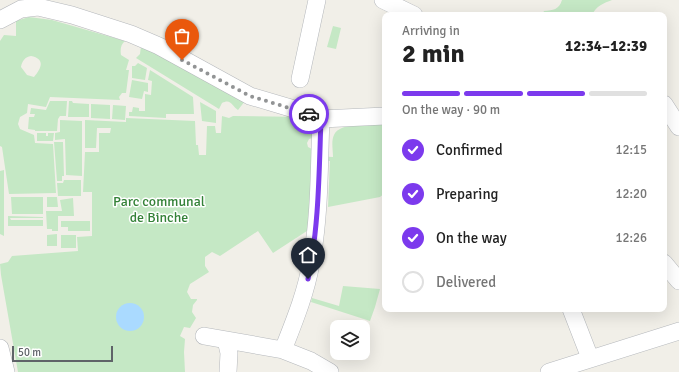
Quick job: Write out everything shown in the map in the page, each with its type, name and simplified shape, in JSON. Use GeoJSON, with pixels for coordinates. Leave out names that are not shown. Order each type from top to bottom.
{"type":"FeatureCollection","features":[{"type":"Feature","properties":{"kind":"street"},"geometry":{"type":"LineString","coordinates":[[300,79],[316,0]]}},
{"type":"Feature","properties":{"kind":"street"},"geometry":{"type":"LineString","coordinates":[[383,0],[408,12]]}},
{"type":"Feature","properties":{"kind":"street"},"geometry":{"type":"LineString","coordinates":[[0,20],[21,9],[37,4],[131,34],[159,46],[250,96],[304,112],[321,119],[382,116]]}},
{"type":"Feature","properties":{"kind":"street"},"geometry":{"type":"LineString","coordinates":[[667,109],[679,127]]}},
{"type":"Feature","properties":{"kind":"street"},"geometry":{"type":"LineString","coordinates":[[284,350],[303,298],[312,262],[319,189],[321,119]]}},
{"type":"Feature","properties":{"kind":"street"},"geometry":{"type":"LineString","coordinates":[[667,267],[679,281]]}},
{"type":"Feature","properties":{"kind":"street"},"geometry":{"type":"LineString","coordinates":[[572,312],[590,358]]}},
{"type":"Feature","properties":{"kind":"street"},"geometry":{"type":"LineString","coordinates":[[549,372],[679,331]]}},
{"type":"Feature","properties":{"kind":"street"},"geometry":{"type":"LineString","coordinates":[[204,336],[284,350],[311,361],[330,372]]}},
{"type":"Feature","properties":{"kind":"street"},"geometry":{"type":"LineString","coordinates":[[226,340],[228,372]]}},
{"type":"Feature","properties":{"kind":"street"},"geometry":{"type":"LineString","coordinates":[[0,348],[6,372]]}},
{"type":"Feature","properties":{"kind":"green space"},"geometry":{"type":"Polygon","coordinates":[[[562,0],[612,0],[598,7],[594,12],[544,12],[557,8],[562,0]]]}},
{"type":"Feature","properties":{"kind":"green space"},"geometry":{"type":"Polygon","coordinates":[[[29,17],[52,20],[125,41],[121,47],[121,55],[129,60],[126,70],[129,70],[126,93],[122,93],[119,97],[120,100],[50,97],[46,107],[28,104],[27,113],[20,117],[18,124],[20,129],[34,135],[35,143],[53,144],[56,193],[9,194],[2,147],[0,146],[0,41],[4,35],[16,36],[16,21],[29,17]],[[27,57],[23,61],[21,67],[27,75],[34,77],[39,71],[41,65],[39,59],[36,57],[27,57]]]}},
{"type":"Feature","properties":{"kind":"green space"},"geometry":{"type":"Polygon","coordinates":[[[333,26],[341,28],[336,49],[327,47],[333,26]]]}},
{"type":"Feature","properties":{"kind":"green space"},"geometry":{"type":"Polygon","coordinates":[[[141,46],[245,98],[245,101],[238,110],[227,101],[222,103],[219,109],[136,58],[140,54],[141,46]]]}},
{"type":"Feature","properties":{"kind":"green space"},"geometry":{"type":"Polygon","coordinates":[[[138,63],[147,68],[145,80],[132,78],[132,66],[135,66],[138,63]]]}},
{"type":"Feature","properties":{"kind":"green space"},"geometry":{"type":"Polygon","coordinates":[[[150,70],[193,97],[194,114],[166,114],[166,118],[129,116],[129,112],[132,112],[133,107],[139,108],[139,111],[145,111],[145,94],[151,95],[152,81],[148,80],[150,70]]]}},
{"type":"Feature","properties":{"kind":"green space"},"geometry":{"type":"Polygon","coordinates":[[[132,80],[148,83],[148,92],[144,91],[142,99],[129,97],[132,80]]]}},
{"type":"Feature","properties":{"kind":"green space"},"geometry":{"type":"Polygon","coordinates":[[[50,101],[67,101],[66,116],[60,116],[58,119],[57,131],[35,131],[28,129],[29,117],[34,117],[35,114],[30,114],[31,108],[46,110],[50,101]]]}},
{"type":"Feature","properties":{"kind":"green space"},"geometry":{"type":"Polygon","coordinates":[[[69,101],[72,101],[73,103],[89,104],[89,117],[68,117],[69,101]]]}},
{"type":"Feature","properties":{"kind":"green space"},"geometry":{"type":"Polygon","coordinates":[[[200,102],[216,111],[216,123],[202,121],[200,102]]]}},
{"type":"Feature","properties":{"kind":"green space"},"geometry":{"type":"Polygon","coordinates":[[[91,104],[110,105],[110,119],[91,118],[91,104]]]}},
{"type":"Feature","properties":{"kind":"green space"},"geometry":{"type":"Polygon","coordinates":[[[113,105],[126,106],[125,120],[112,119],[113,105]]]}},
{"type":"Feature","properties":{"kind":"green space","name":"Parc communal de Binche"},"geometry":{"type":"Polygon","coordinates":[[[222,116],[229,118],[233,116],[306,117],[316,137],[309,139],[307,143],[308,147],[312,149],[313,156],[333,157],[332,146],[334,135],[337,131],[349,126],[382,123],[382,195],[328,207],[330,161],[313,161],[310,229],[273,253],[258,231],[220,256],[212,252],[205,257],[205,266],[209,272],[190,284],[187,292],[191,299],[197,300],[193,305],[192,312],[196,318],[190,328],[184,327],[180,336],[185,339],[185,372],[18,372],[0,264],[8,262],[12,256],[78,251],[77,237],[92,236],[92,192],[83,192],[85,152],[99,152],[99,133],[110,133],[111,128],[97,128],[96,148],[85,148],[85,120],[126,122],[126,118],[195,121],[196,145],[198,145],[199,155],[206,155],[207,126],[215,126],[216,133],[221,133],[222,116]]]}},
{"type":"Feature","properties":{"kind":"green space"},"geometry":{"type":"Polygon","coordinates":[[[60,120],[82,121],[82,176],[66,175],[65,139],[55,140],[55,133],[60,132],[60,120]]]}},
{"type":"Feature","properties":{"kind":"green space"},"geometry":{"type":"Polygon","coordinates":[[[37,133],[46,133],[46,136],[48,136],[48,133],[54,133],[53,141],[37,141],[37,133]]]}},
{"type":"Feature","properties":{"kind":"green space"},"geometry":{"type":"Polygon","coordinates":[[[54,142],[63,142],[64,176],[62,176],[62,181],[57,181],[54,142]]]}},
{"type":"Feature","properties":{"kind":"green space"},"geometry":{"type":"Polygon","coordinates":[[[4,170],[4,236],[0,234],[0,171],[4,170]]]}},
{"type":"Feature","properties":{"kind":"green space"},"geometry":{"type":"Polygon","coordinates":[[[64,180],[81,180],[81,196],[58,196],[57,183],[63,183],[64,180]]]}},
{"type":"Feature","properties":{"kind":"green space"},"geometry":{"type":"Polygon","coordinates":[[[11,197],[43,197],[43,214],[12,214],[11,197]]]}},
{"type":"Feature","properties":{"kind":"green space"},"geometry":{"type":"Polygon","coordinates":[[[47,197],[57,197],[58,207],[47,207],[47,197]]]}},
{"type":"Feature","properties":{"kind":"green space"},"geometry":{"type":"Polygon","coordinates":[[[73,198],[74,216],[58,216],[58,231],[47,229],[46,211],[62,211],[60,200],[73,198]]]}},
{"type":"Feature","properties":{"kind":"green space"},"geometry":{"type":"Polygon","coordinates":[[[8,216],[43,217],[10,218],[11,220],[43,220],[43,226],[8,226],[8,216]]]}},
{"type":"Feature","properties":{"kind":"green space"},"geometry":{"type":"Polygon","coordinates":[[[61,221],[90,221],[90,231],[68,231],[68,227],[61,227],[61,221]]]}},
{"type":"Feature","properties":{"kind":"green space"},"geometry":{"type":"Polygon","coordinates":[[[57,234],[57,246],[47,246],[47,235],[57,234]]]}},
{"type":"Feature","properties":{"kind":"green space"},"geometry":{"type":"Polygon","coordinates":[[[61,235],[76,235],[76,248],[61,248],[61,235]]]}},
{"type":"Feature","properties":{"kind":"green space"},"geometry":{"type":"Polygon","coordinates":[[[343,286],[380,289],[370,321],[311,302],[312,298],[339,306],[343,286]]]}},
{"type":"Feature","properties":{"kind":"water"},"geometry":{"type":"Polygon","coordinates":[[[130,303],[140,307],[144,317],[140,327],[130,331],[120,327],[116,317],[120,307],[130,303]]]}},
{"type":"Feature","properties":{"kind":"way so far"},"geometry":{"type":"LineString","coordinates":[[182,60],[250,96],[309,114]]}},
{"type":"Feature","properties":{"kind":"route"},"geometry":{"type":"LineString","coordinates":[[308,279],[312,262],[318,202],[321,119],[309,114]]}}]}
